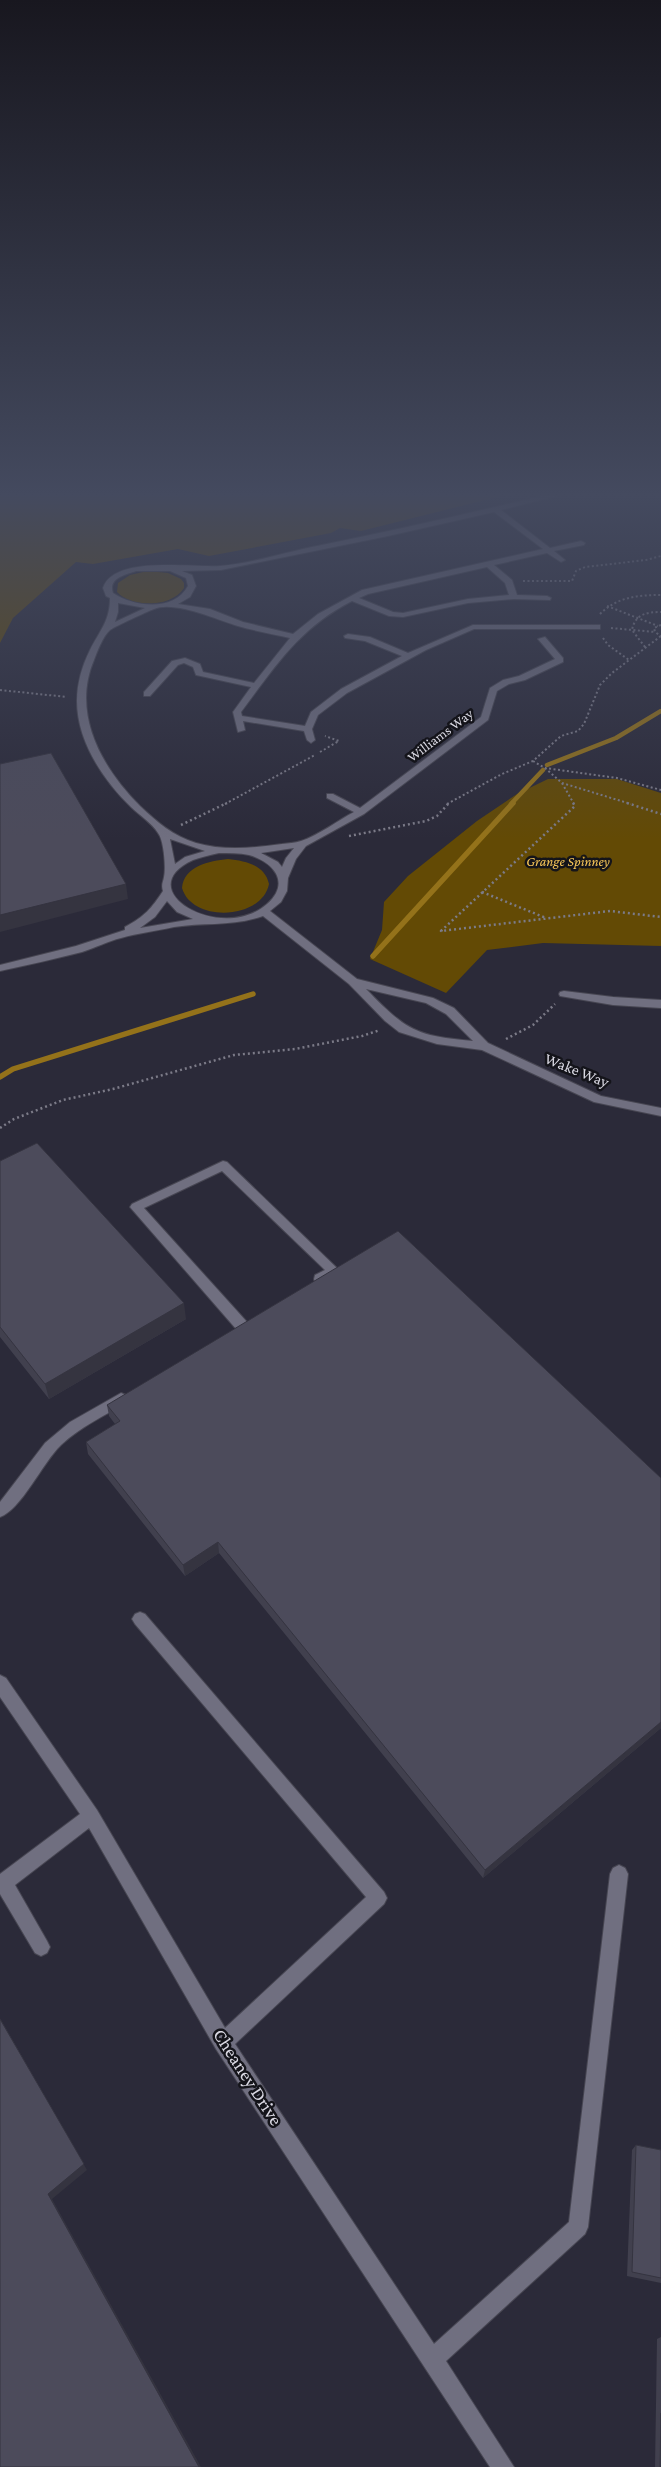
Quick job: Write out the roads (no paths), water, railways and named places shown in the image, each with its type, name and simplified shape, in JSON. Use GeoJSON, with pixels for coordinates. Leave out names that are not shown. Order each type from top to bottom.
{"type":"FeatureCollection","features":[{"type":"Feature","properties":{"kind":"street"},"geometry":{"type":"LineString","coordinates":[[0,968],[79,949],[118,935],[180,923],[248,918],[264,912],[278,901],[284,889],[284,876],[276,866],[264,857],[247,852],[218,850],[186,843],[163,832],[131,802],[109,777],[92,748],[83,717],[82,698],[86,668],[98,643],[109,628],[116,608]]}},
{"type":"Feature","properties":{"kind":"street"},"geometry":{"type":"LineString","coordinates":[[109,628],[151,608]]}},
{"type":"Feature","properties":{"kind":"street"},"geometry":{"type":"LineString","coordinates":[[190,608],[207,611],[240,624],[296,636]]}},
{"type":"Feature","properties":{"kind":"street"},"geometry":{"type":"LineString","coordinates":[[241,730],[237,712],[296,636],[333,608]]}},
{"type":"Feature","properties":{"kind":"street"},"geometry":{"type":"LineString","coordinates":[[377,608],[392,614],[403,615],[437,608]]}},
{"type":"Feature","properties":{"kind":"street"},"geometry":{"type":"LineString","coordinates":[[311,740],[308,729],[314,714],[344,691],[408,656],[473,627],[597,627]]}},
{"type":"Feature","properties":{"kind":"street"},"geometry":{"type":"LineString","coordinates":[[348,636],[366,639],[408,656]]}},
{"type":"Feature","properties":{"kind":"street","name":"Williams Way"},"geometry":{"type":"LineString","coordinates":[[247,852],[303,844],[362,812],[485,718],[493,690],[506,682],[522,678],[560,660],[542,639]]}},
{"type":"Feature","properties":{"kind":"street"},"geometry":{"type":"LineString","coordinates":[[147,694],[175,663],[185,660],[197,666],[199,673],[210,677],[257,686]]}},
{"type":"Feature","properties":{"kind":"street"},"geometry":{"type":"LineString","coordinates":[[238,718],[308,729]]}},
{"type":"Feature","properties":{"kind":"street"},"geometry":{"type":"LineString","coordinates":[[330,796],[362,812]]}},
{"type":"Feature","properties":{"kind":"street"},"geometry":{"type":"LineString","coordinates":[[163,832],[170,859],[169,873],[165,883],[166,893],[170,902],[194,917],[211,921]]}},
{"type":"Feature","properties":{"kind":"street","name":"Williams Way"},"geometry":{"type":"LineString","coordinates":[[284,876],[291,858],[303,844]]}},
{"type":"Feature","properties":{"kind":"street"},"geometry":{"type":"LineString","coordinates":[[169,873],[190,857],[218,850]]}},
{"type":"Feature","properties":{"kind":"street"},"geometry":{"type":"LineString","coordinates":[[118,935],[149,918],[161,905],[166,893]]}},
{"type":"Feature","properties":{"kind":"street","name":"Wake Way"},"geometry":{"type":"LineString","coordinates":[[264,912],[353,982],[395,1024],[418,1035],[447,1042],[484,1046],[598,1099],[661,1112]]}},
{"type":"Feature","properties":{"kind":"street","name":"Wake Way"},"geometry":{"type":"LineString","coordinates":[[353,982],[428,1000],[450,1011],[484,1046]]}},
{"type":"Feature","properties":{"kind":"street"},"geometry":{"type":"LineString","coordinates":[[564,994],[612,1001],[661,1004]]}},
{"type":"Feature","properties":{"kind":"street"},"geometry":{"type":"LineString","coordinates":[[257,1316],[238,1328],[136,1207],[223,1165],[334,1271],[311,1284]]}},
{"type":"Feature","properties":{"kind":"street"},"geometry":{"type":"LineString","coordinates":[[0,1511],[11,1502],[50,1447],[81,1422],[132,1392]]}},
{"type":"Feature","properties":{"kind":"street"},"geometry":{"type":"LineString","coordinates":[[140,1619],[378,1898],[223,2042]]}},
{"type":"Feature","properties":{"kind":"street","name":"Cheaney Drive"},"geometry":{"type":"LineString","coordinates":[[0,1682],[91,1816],[223,2042],[503,2467]]}},
{"type":"Feature","properties":{"kind":"street"},"geometry":{"type":"LineString","coordinates":[[40,1947],[2,1884],[91,1816]]}},
{"type":"Feature","properties":{"kind":"street"},"geometry":{"type":"LineString","coordinates":[[433,2359],[578,2227],[619,1874]]}},
{"type":"Feature","properties":{"kind":"waterway"},"geometry":{"type":"LineString","coordinates":[[547,765],[616,738],[661,711]]}},
{"type":"Feature","properties":{"kind":"waterway"},"geometry":{"type":"LineString","coordinates":[[511,804],[543,770]]}},
{"type":"Feature","properties":{"kind":"waterway"},"geometry":{"type":"LineString","coordinates":[[373,956],[513,803]]}},
{"type":"Feature","properties":{"kind":"waterway"},"geometry":{"type":"LineString","coordinates":[[0,1077],[13,1069],[253,994]]}},
{"type":"Feature","properties":{"kind":"park label","name":"Grange Spinney"},"geometry":{"type":"Point","coordinates":[568,861]}}]}
